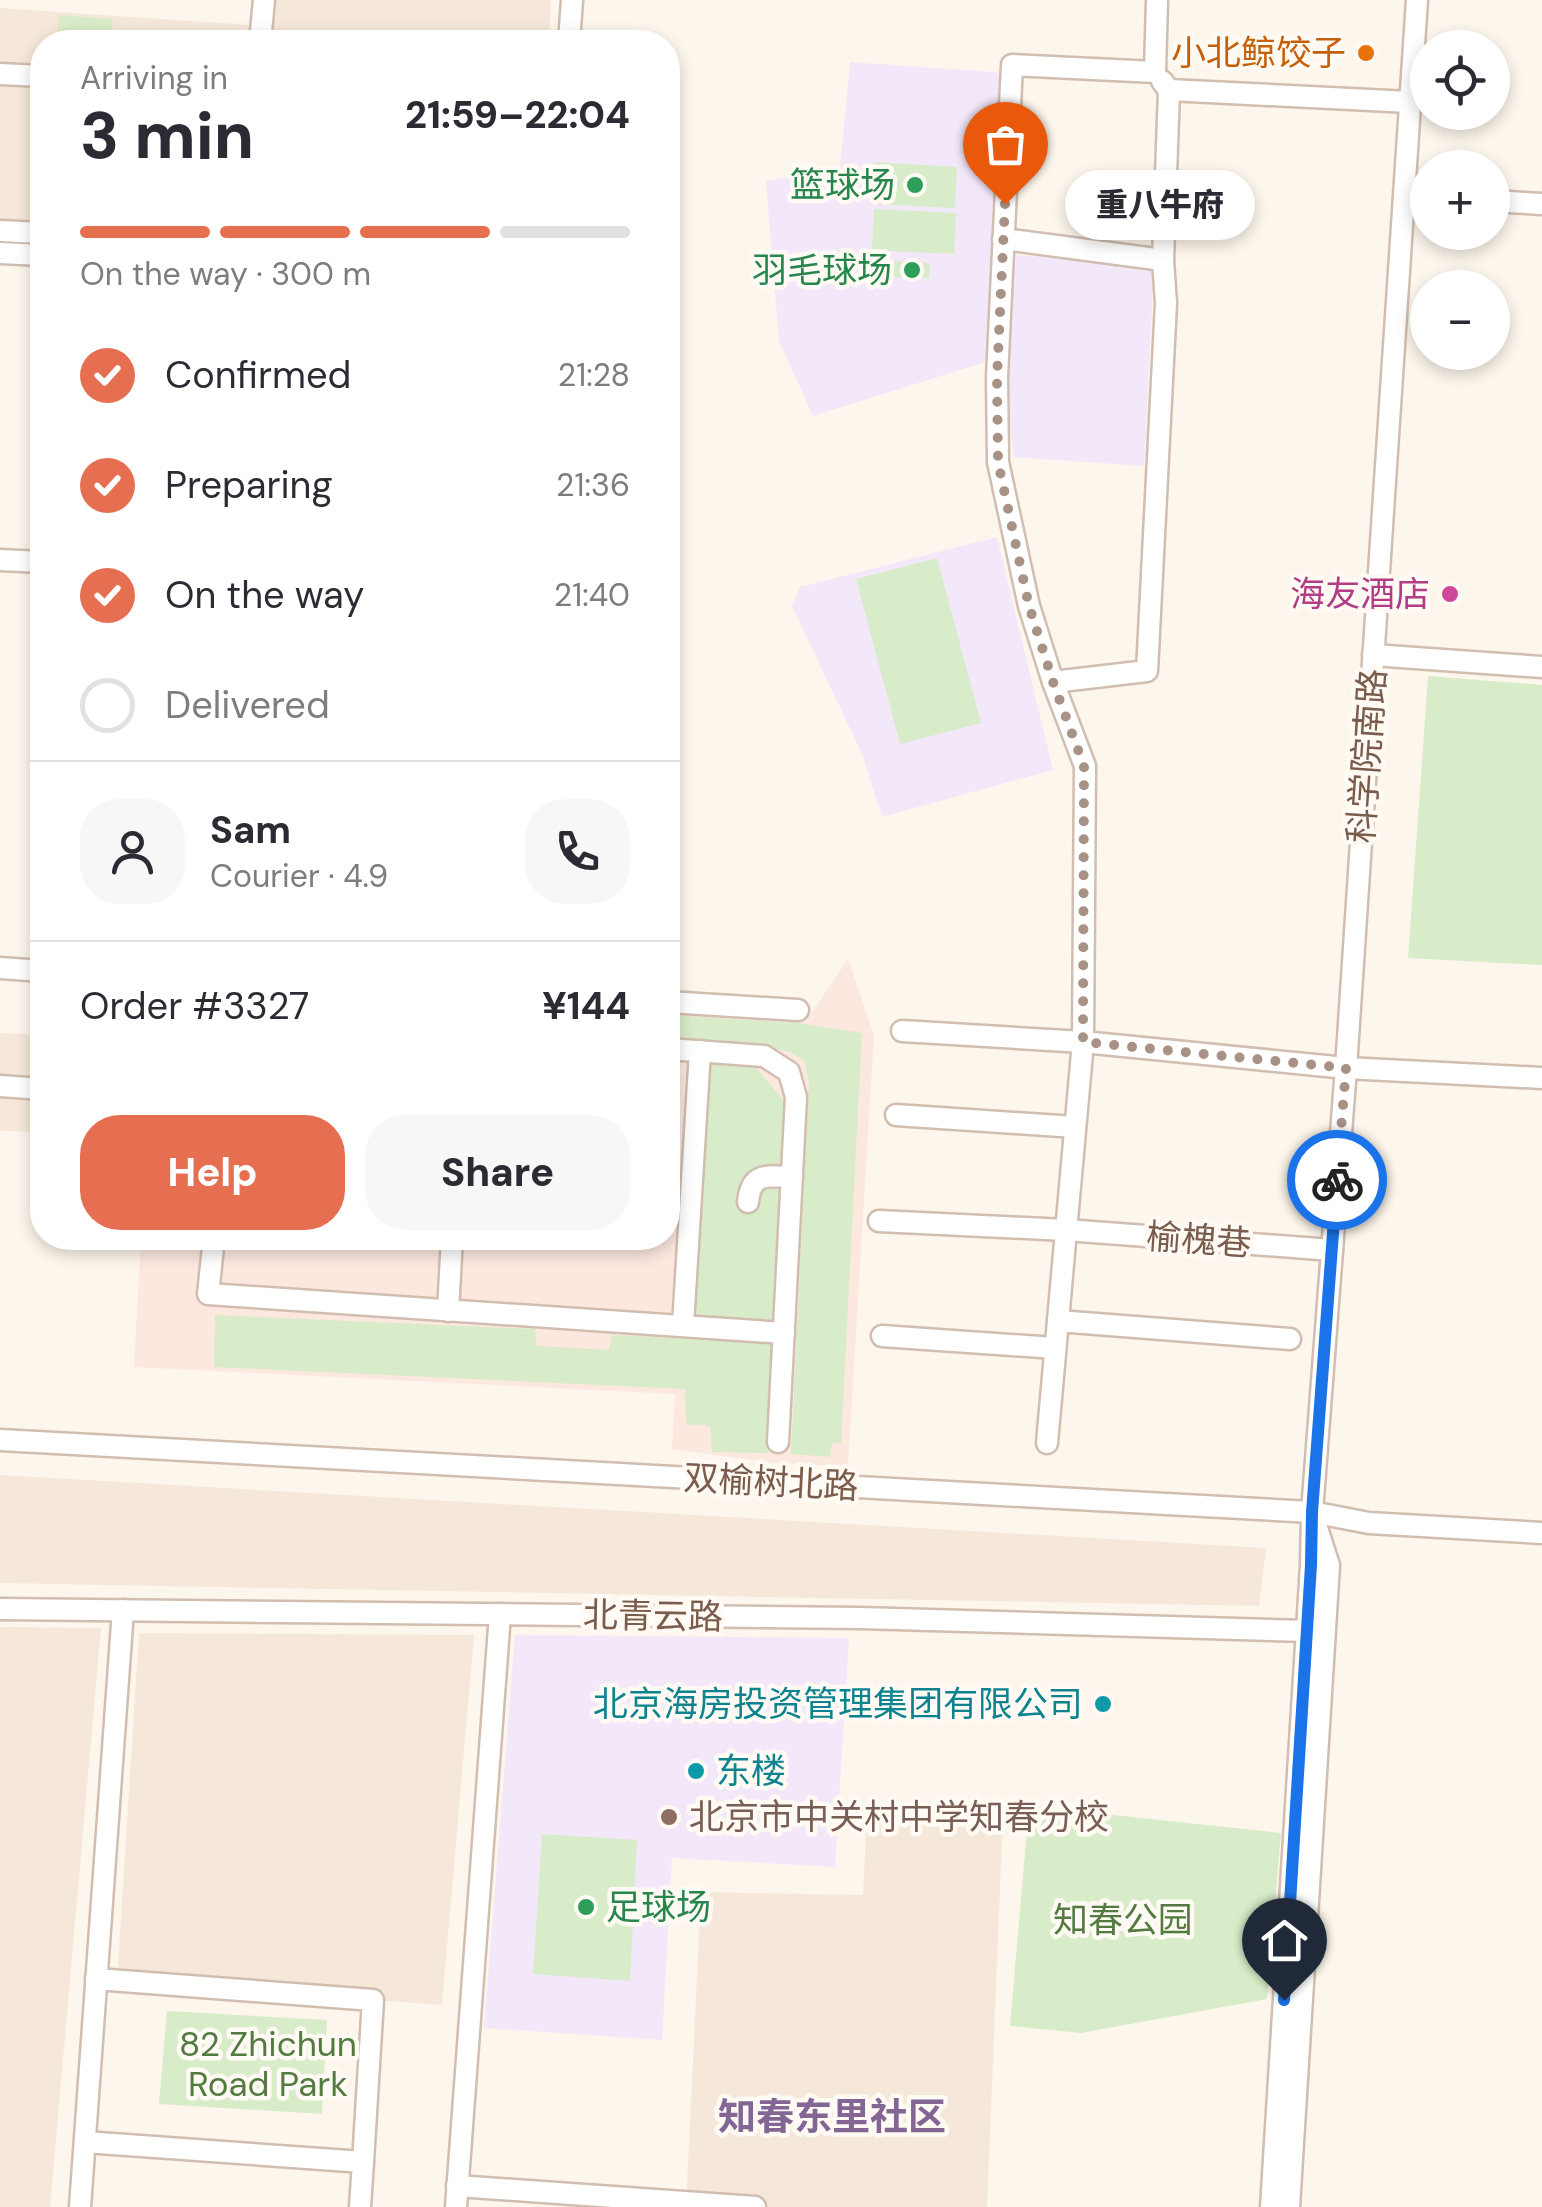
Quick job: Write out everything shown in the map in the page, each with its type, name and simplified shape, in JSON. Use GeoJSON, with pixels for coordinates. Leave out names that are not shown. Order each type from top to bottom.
{"type":"FeatureCollection","features":[{"type":"Feature","properties":{"kind":"street"},"geometry":{"type":"LineString","coordinates":[[261,30],[264,0]]}},
{"type":"Feature","properties":{"kind":"street"},"geometry":{"type":"LineString","coordinates":[[569,30],[572,0]]}},
{"type":"Feature","properties":{"kind":"street"},"geometry":{"type":"LineString","coordinates":[[1053,682],[1147,671],[1166,302],[1169,90],[1155,72],[1156,0]]}},
{"type":"Feature","properties":{"kind":"street","name":"科学院南路"},"geometry":{"type":"LineString","coordinates":[[1415,30],[1417,0]]}},
{"type":"Feature","properties":{"kind":"street"},"geometry":{"type":"LineString","coordinates":[[1047,1444],[1083,1042],[1084,766],[1029,606],[998,462],[997,377],[1012,65],[1155,72]]}},
{"type":"Feature","properties":{"kind":"street"},"geometry":{"type":"LineString","coordinates":[[0,74],[30,75]]}},
{"type":"Feature","properties":{"kind":"street"},"geometry":{"type":"LineString","coordinates":[[1169,90],[1410,102]]}},
{"type":"Feature","properties":{"kind":"street","name":"科学院南路"},"geometry":{"type":"LineString","coordinates":[[1271,2207],[1312,1512],[1346,1068],[1410,102]]}},
{"type":"Feature","properties":{"kind":"street"},"geometry":{"type":"LineString","coordinates":[[1404,194],[1410,194]]}},
{"type":"Feature","properties":{"kind":"street"},"geometry":{"type":"LineString","coordinates":[[1510,201],[1542,204]]}},
{"type":"Feature","properties":{"kind":"street"},"geometry":{"type":"LineString","coordinates":[[0,230],[30,232]]}},
{"type":"Feature","properties":{"kind":"street"},"geometry":{"type":"LineString","coordinates":[[1004,239],[1164,260]]}},
{"type":"Feature","properties":{"kind":"street"},"geometry":{"type":"LineString","coordinates":[[0,253],[30,254]]}},
{"type":"Feature","properties":{"kind":"street"},"geometry":{"type":"LineString","coordinates":[[0,560],[30,561]]}},
{"type":"Feature","properties":{"kind":"street"},"geometry":{"type":"LineString","coordinates":[[1373,655],[1542,667]]}},
{"type":"Feature","properties":{"kind":"street"},"geometry":{"type":"LineString","coordinates":[[0,968],[30,970]]}},
{"type":"Feature","properties":{"kind":"street"},"geometry":{"type":"LineString","coordinates":[[680,1003],[798,1010]]}},
{"type":"Feature","properties":{"kind":"street"},"geometry":{"type":"LineString","coordinates":[[902,1031],[1083,1042],[1346,1068],[1542,1078]]}},
{"type":"Feature","properties":{"kind":"street"},"geometry":{"type":"LineString","coordinates":[[680,1049],[764,1056],[788,1072],[796,1097],[778,1442]]}},
{"type":"Feature","properties":{"kind":"street"},"geometry":{"type":"LineString","coordinates":[[683,1325],[700,1051]]}},
{"type":"Feature","properties":{"kind":"street"},"geometry":{"type":"LineString","coordinates":[[0,1086],[30,1087]]}},
{"type":"Feature","properties":{"kind":"street"},"geometry":{"type":"LineString","coordinates":[[896,1116],[1075,1126]]}},
{"type":"Feature","properties":{"kind":"street"},"geometry":{"type":"LineString","coordinates":[[748,1202],[752,1185],[759,1178],[792,1177]]}},
{"type":"Feature","properties":{"kind":"street","name":"榆槐巷"},"geometry":{"type":"LineString","coordinates":[[879,1222],[1066,1230],[1332,1250]]}},
{"type":"Feature","properties":{"kind":"street"},"geometry":{"type":"LineString","coordinates":[[213,1250],[208,1294],[784,1334]]}},
{"type":"Feature","properties":{"kind":"street"},"geometry":{"type":"LineString","coordinates":[[448,1311],[451,1250]]}},
{"type":"Feature","properties":{"kind":"street"},"geometry":{"type":"LineString","coordinates":[[1058,1321],[1290,1339]]}},
{"type":"Feature","properties":{"kind":"street"},"geometry":{"type":"LineString","coordinates":[[882,1336],[1055,1348]]}},
{"type":"Feature","properties":{"kind":"street","name":"双榆树北路"},"geometry":{"type":"LineString","coordinates":[[0,1440],[1312,1512],[1369,1523],[1542,1533]]}},
{"type":"Feature","properties":{"kind":"street","name":"科学院南路"},"geometry":{"type":"LineString","coordinates":[[1289,2207],[1329,1565],[1312,1512]]}},
{"type":"Feature","properties":{"kind":"street","name":"北青云路"},"geometry":{"type":"LineString","coordinates":[[0,1609],[860,1618],[1307,1631]]}},
{"type":"Feature","properties":{"kind":"street"},"geometry":{"type":"LineString","coordinates":[[80,2207],[123,1610]]}},
{"type":"Feature","properties":{"kind":"street"},"geometry":{"type":"LineString","coordinates":[[500,1614],[456,2196],[755,2207]]}},
{"type":"Feature","properties":{"kind":"street"},"geometry":{"type":"LineString","coordinates":[[96,1979],[373,2000],[360,2207]]}},
{"type":"Feature","properties":{"kind":"street"},"geometry":{"type":"LineString","coordinates":[[85,2142],[363,2162]]}},
{"type":"Feature","properties":{"kind":"shaded area"},"geometry":{"type":"Polygon","coordinates":[[[252,0],[551,0],[550,30],[30,30],[30,245],[0,244],[0,8],[249,25],[252,0]]]}},
{"type":"Feature","properties":{"kind":"shaded area"},"geometry":{"type":"Polygon","coordinates":[[[850,62],[1007,73],[995,359],[813,416],[779,341],[766,181],[840,168],[850,62]]]}},
{"type":"Feature","properties":{"kind":"shaded area"},"geometry":{"type":"Polygon","coordinates":[[[1016,255],[1154,267],[1144,466],[1014,457],[1006,398],[1016,255]]]}},
{"type":"Feature","properties":{"kind":"shaded area"},"geometry":{"type":"Polygon","coordinates":[[[997,537],[1053,770],[882,817],[862,754],[792,606],[800,587],[997,537]]]}},
{"type":"Feature","properties":{"kind":"shaded area"},"geometry":{"type":"Polygon","coordinates":[[[848,959],[874,1035],[848,1466],[776,1463],[672,1449],[675,1394],[134,1367],[140,1250],[680,1250],[680,1005],[811,1014],[848,959]]]}},
{"type":"Feature","properties":{"kind":"shaded area"},"geometry":{"type":"Polygon","coordinates":[[[0,1033],[30,1034],[30,1132],[0,1131],[0,1033]]]}},
{"type":"Feature","properties":{"kind":"shaded area"},"geometry":{"type":"Polygon","coordinates":[[[0,1475],[1266,1548],[1259,1606],[0,1583],[0,1475]]]}},
{"type":"Feature","properties":{"kind":"shaded area"},"geometry":{"type":"Polygon","coordinates":[[[0,1627],[101,1628],[50,2207],[0,2207],[0,1627]]]}},
{"type":"Feature","properties":{"kind":"shaded area"},"geometry":{"type":"Polygon","coordinates":[[[139,1633],[474,1635],[442,2005],[117,1981],[139,1633]]]}},
{"type":"Feature","properties":{"kind":"shaded area","name":"北京市中关村中学知春分校"},"geometry":{"type":"Polygon","coordinates":[[[515,1635],[849,1638],[835,1867],[672,1858],[662,2040],[484,2028],[515,1635]]]}},
{"type":"Feature","properties":{"kind":"shaded area"},"geometry":{"type":"Polygon","coordinates":[[[867,1809],[1003,1815],[987,2207],[686,2207],[701,1892],[863,1895],[867,1809]]]}},
{"type":"Feature","properties":{"kind":"green space"},"geometry":{"type":"Polygon","coordinates":[[[59,15],[113,19],[112,30],[58,30],[59,15]]]}},
{"type":"Feature","properties":{"kind":"green space","name":"篮球场"},"geometry":{"type":"Polygon","coordinates":[[[875,162],[957,167],[955,208],[873,204],[875,162]]]}},
{"type":"Feature","properties":{"kind":"green space","name":"篮球场"},"geometry":{"type":"Polygon","coordinates":[[[874,209],[956,213],[954,254],[872,250],[874,209]]]}},
{"type":"Feature","properties":{"kind":"green space","name":"羽毛球场"},"geometry":{"type":"Polygon","coordinates":[[[894,261],[930,263],[929,278],[894,277],[894,261]]]}},
{"type":"Feature","properties":{"kind":"green space"},"geometry":{"type":"Polygon","coordinates":[[[937,558],[981,723],[900,744],[856,579],[937,558]]]}},
{"type":"Feature","properties":{"kind":"green space"},"geometry":{"type":"Polygon","coordinates":[[[1428,676],[1542,685],[1542,965],[1408,958],[1428,676]]]}},
{"type":"Feature","properties":{"kind":"green space"},"geometry":{"type":"Polygon","coordinates":[[[680,1016],[798,1023],[862,1033],[841,1443],[832,1443],[830,1457],[791,1454],[809,1082],[804,1061],[790,1052],[680,1043],[680,1016]]]}},
{"type":"Feature","properties":{"kind":"green space"},"geometry":{"type":"Polygon","coordinates":[[[707,1061],[754,1065],[788,1106],[776,1321],[706,1317],[696,1315],[691,1305],[707,1061]]]}},
{"type":"Feature","properties":{"kind":"green space"},"geometry":{"type":"Polygon","coordinates":[[[215,1315],[535,1329],[537,1346],[609,1350],[612,1335],[776,1343],[769,1453],[712,1452],[710,1426],[686,1424],[685,1389],[214,1367],[215,1315]]]}},
{"type":"Feature","properties":{"kind":"green space","name":"知春公园"},"geometry":{"type":"Polygon","coordinates":[[[1029,1806],[1281,1833],[1267,1999],[1081,2033],[1010,2026],[1029,1806]]]}},
{"type":"Feature","properties":{"kind":"green space","name":"足球场"},"geometry":{"type":"Polygon","coordinates":[[[542,1834],[637,1840],[630,1981],[533,1974],[542,1834]]]}},
{"type":"Feature","properties":{"kind":"green space","name":"82 Zhichun Road Park"},"geometry":{"type":"Polygon","coordinates":[[[167,2011],[327,2020],[322,2114],[159,2104],[167,2011]]]}},
{"type":"Feature","properties":{"kind":"way so far"},"geometry":{"type":"LineString","coordinates":[[1005,204],[997,377],[998,462],[1029,606],[1084,766],[1083,1042],[1346,1068],[1337,1180]]}},
{"type":"Feature","properties":{"kind":"place","name":"小北鲸饺子"},"geometry":{"type":"Point","coordinates":[1366,53]}},
{"type":"Feature","properties":{"kind":"place","name":"篮球场"},"geometry":{"type":"Point","coordinates":[915,185]}},
{"type":"Feature","properties":{"kind":"place","name":"重八牛府"},"geometry":{"type":"Point","coordinates":[1005,204]}},
{"type":"Feature","properties":{"kind":"place","name":"羽毛球场"},"geometry":{"type":"Point","coordinates":[912,270]}},
{"type":"Feature","properties":{"kind":"place","name":"海友酒店"},"geometry":{"type":"Point","coordinates":[1450,594]}},
{"type":"Feature","properties":{"kind":"place","name":"北京海房投资管理集团有限公司"},"geometry":{"type":"Point","coordinates":[1103,1704]}},
{"type":"Feature","properties":{"kind":"place","name":"东楼"},"geometry":{"type":"Point","coordinates":[696,1771]}},
{"type":"Feature","properties":{"kind":"place","name":"北京市中关村中学知春分校"},"geometry":{"type":"Point","coordinates":[669,1817]}},
{"type":"Feature","properties":{"kind":"place","name":"足球场"},"geometry":{"type":"Point","coordinates":[586,1907]}},
{"type":"Feature","properties":{"kind":"district","name":"知春东里社区"},"geometry":{"type":"Point","coordinates":[832,2117]}},
{"type":"Feature","properties":{"kind":"route"},"geometry":{"type":"LineString","coordinates":[[1284,2000],[1312,1512],[1337,1180]]}}]}
